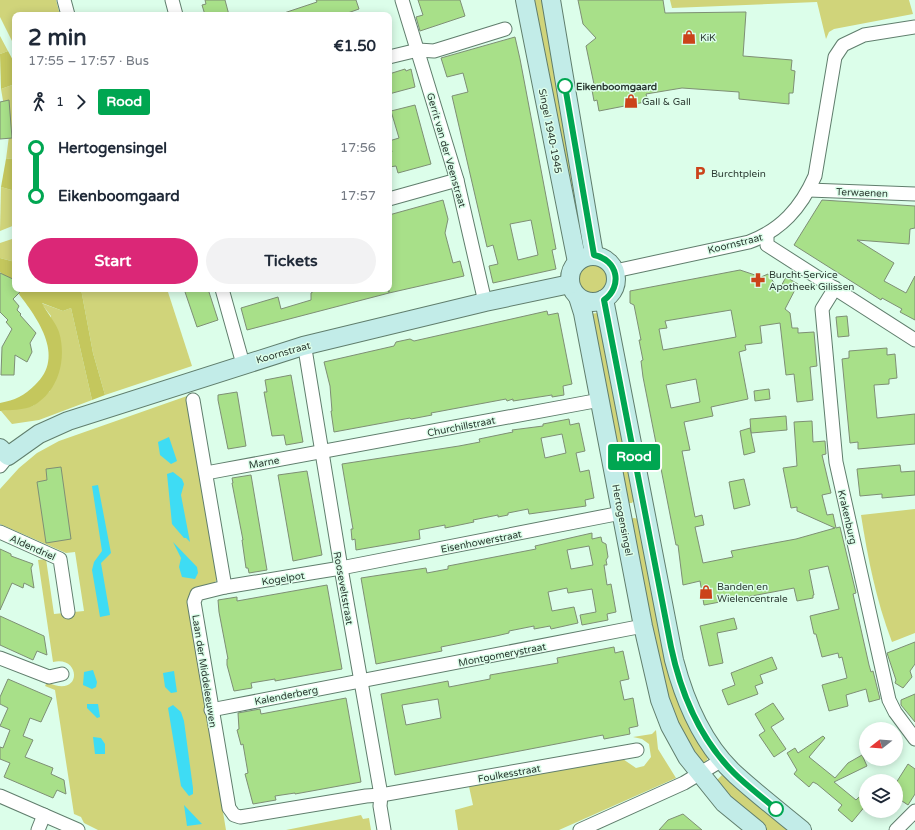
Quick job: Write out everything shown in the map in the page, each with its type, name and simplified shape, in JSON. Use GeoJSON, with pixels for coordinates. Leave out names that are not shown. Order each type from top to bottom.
{"type":"FeatureCollection","features":[{"type":"Feature","properties":{"kind":"main road","name":"Singel 1940-1945"},"geometry":{"type":"LineString","coordinates":[[525,0],[577,262]]}},
{"type":"Feature","properties":{"kind":"main road","name":"Singel 1940-1945"},"geometry":{"type":"LineString","coordinates":[[551,0],[594,255]]}},
{"type":"Feature","properties":{"kind":"main road"},"geometry":{"type":"LineString","coordinates":[[594,255],[607,260],[615,271],[616,284],[609,296],[604,300],[590,302],[574,290],[572,269],[577,262],[585,257],[594,255]]}},
{"type":"Feature","properties":{"kind":"main road","name":"Koornstraat"},"geometry":{"type":"LineString","coordinates":[[3,457],[39,434],[68,422],[243,364],[303,346],[485,302],[574,290]]}},
{"type":"Feature","properties":{"kind":"main road","name":"Hertogensingel"},"geometry":{"type":"LineString","coordinates":[[574,290],[583,313],[643,626],[660,700],[670,726],[687,757],[724,803],[757,830]]}},
{"type":"Feature","properties":{"kind":"main road"},"geometry":{"type":"LineString","coordinates":[[604,300],[674,660],[690,709],[700,728],[722,760],[735,775],[802,830]]}},
{"type":"Feature","properties":{"kind":"street"},"geometry":{"type":"LineString","coordinates":[[64,0],[67,12]]}},
{"type":"Feature","properties":{"kind":"street"},"geometry":{"type":"LineString","coordinates":[[172,0],[175,12]]}},
{"type":"Feature","properties":{"kind":"street","name":"Gerrit van der Veenstraat"},"geometry":{"type":"LineString","coordinates":[[402,0],[457,180],[485,302]]}},
{"type":"Feature","properties":{"kind":"street"},"geometry":{"type":"LineString","coordinates":[[767,235],[796,209],[809,190],[818,166],[835,57],[843,45],[864,35],[915,27]]}},
{"type":"Feature","properties":{"kind":"street"},"geometry":{"type":"LineString","coordinates":[[392,56],[418,50],[434,51],[505,29]]}},
{"type":"Feature","properties":{"kind":"street"},"geometry":{"type":"LineString","coordinates":[[392,198],[457,180]]}},
{"type":"Feature","properties":{"kind":"street","name":"Terwaenen"},"geometry":{"type":"LineString","coordinates":[[809,190],[915,194]]}},
{"type":"Feature","properties":{"kind":"street","name":"Koornstraat"},"geometry":{"type":"LineString","coordinates":[[615,271],[749,242],[767,235],[767,245],[915,340]]}},
{"type":"Feature","properties":{"kind":"street","name":"Krakenburg"},"geometry":{"type":"LineString","coordinates":[[835,288],[822,309],[836,462],[889,700],[895,712],[915,739]]}},
{"type":"Feature","properties":{"kind":"street"},"geometry":{"type":"LineString","coordinates":[[223,292],[243,364]]}},
{"type":"Feature","properties":{"kind":"street","name":"Rooseveltstraat"},"geometry":{"type":"LineString","coordinates":[[303,346],[306,355],[360,681],[381,796],[380,806],[384,830]]}},
{"type":"Feature","properties":{"kind":"street"},"geometry":{"type":"LineString","coordinates":[[194,400],[225,587]]}},
{"type":"Feature","properties":{"kind":"street","name":"Churchillstraat"},"geometry":{"type":"LineString","coordinates":[[322,452],[600,400]]}},
{"type":"Feature","properties":{"kind":"street","name":"Marne"},"geometry":{"type":"LineString","coordinates":[[206,473],[322,452]]}},
{"type":"Feature","properties":{"kind":"street","name":"Eisenhowerstraat"},"geometry":{"type":"LineString","coordinates":[[341,568],[621,514]]}},
{"type":"Feature","properties":{"kind":"street","name":"Aldendriel"},"geometry":{"type":"LineString","coordinates":[[0,532],[60,559],[68,612]]}},
{"type":"Feature","properties":{"kind":"street","name":"Kogelpot"},"geometry":{"type":"LineString","coordinates":[[225,587],[341,568]]}},
{"type":"Feature","properties":{"kind":"street","name":"Laan der Middeleeuwen"},"geometry":{"type":"LineString","coordinates":[[225,587],[197,594],[194,602],[211,710],[229,808],[234,814],[240,817],[366,796],[381,796]]}},
{"type":"Feature","properties":{"kind":"street","name":"Montgomerystraat"},"geometry":{"type":"LineString","coordinates":[[360,681],[643,626]]}},
{"type":"Feature","properties":{"kind":"street"},"geometry":{"type":"LineString","coordinates":[[0,658],[49,677],[62,674]]}},
{"type":"Feature","properties":{"kind":"street","name":"Kalenderberg"},"geometry":{"type":"LineString","coordinates":[[211,710],[360,681]]}},
{"type":"Feature","properties":{"kind":"street","name":"Foulkesstraat"},"geometry":{"type":"LineString","coordinates":[[381,796],[637,750]]}},
{"type":"Feature","properties":{"kind":"street"},"geometry":{"type":"LineString","coordinates":[[580,830],[684,783],[722,760]]}},
{"type":"Feature","properties":{"kind":"street"},"geometry":{"type":"LineString","coordinates":[[0,796],[78,830]]}},
{"type":"Feature","properties":{"kind":"street"},"geometry":{"type":"LineString","coordinates":[[896,830],[915,811]]}},
{"type":"Feature","properties":{"kind":"street"},"geometry":{"type":"LineString","coordinates":[[38,830],[44,815]]}},
{"type":"Feature","properties":{"kind":"green space"},"geometry":{"type":"Polygon","coordinates":[[[0,0],[56,0],[59,12],[12,12],[12,41],[0,17],[0,0]]]}},
{"type":"Feature","properties":{"kind":"green space"},"geometry":{"type":"Polygon","coordinates":[[[530,0],[545,0],[589,245],[578,251],[530,0]]]}},
{"type":"Feature","properties":{"kind":"green space"},"geometry":{"type":"Polygon","coordinates":[[[670,0],[909,0],[913,14],[834,29],[829,32],[826,39],[817,2],[672,8],[670,0]]]}},
{"type":"Feature","properties":{"kind":"green space"},"geometry":{"type":"Polygon","coordinates":[[[0,36],[8,51],[0,54],[0,36]]]}},
{"type":"Feature","properties":{"kind":"green space"},"geometry":{"type":"Polygon","coordinates":[[[12,85],[12,158],[6,159],[9,136],[1,89],[12,85]]]}},
{"type":"Feature","properties":{"kind":"green space"},"geometry":{"type":"Polygon","coordinates":[[[1,187],[12,190],[12,226],[0,231],[1,187]]]}},
{"type":"Feature","properties":{"kind":"green space"},"geometry":{"type":"Polygon","coordinates":[[[12,239],[12,261],[0,258],[0,243],[12,239]]]}},
{"type":"Feature","properties":{"kind":"green space"},"geometry":{"type":"Polygon","coordinates":[[[593,264],[604,268],[608,279],[604,290],[593,294],[582,290],[578,279],[582,268],[593,264]]]}},
{"type":"Feature","properties":{"kind":"green space"},"geometry":{"type":"Polygon","coordinates":[[[82,292],[168,292],[192,366],[105,395],[93,353],[82,292]]]}},
{"type":"Feature","properties":{"kind":"green space"},"geometry":{"type":"Polygon","coordinates":[[[41,303],[63,311],[71,308],[92,400],[39,420],[12,424],[1,411],[33,406],[50,391],[51,316],[41,303]]]}},
{"type":"Feature","properties":{"kind":"green space"},"geometry":{"type":"Polygon","coordinates":[[[598,313],[635,498],[632,503],[625,503],[588,314],[598,313]]]}},
{"type":"Feature","properties":{"kind":"green space"},"geometry":{"type":"Polygon","coordinates":[[[187,396],[218,577],[214,584],[193,590],[188,603],[226,830],[98,830],[84,823],[81,817],[74,814],[55,690],[45,686],[47,682],[58,686],[67,685],[72,682],[74,676],[73,670],[69,665],[63,662],[53,662],[38,560],[46,559],[54,614],[84,611],[75,552],[66,553],[0,524],[0,489],[19,468],[37,453],[59,441],[187,396]]]}},
{"type":"Feature","properties":{"kind":"green space"},"geometry":{"type":"Polygon","coordinates":[[[915,509],[915,633],[892,642],[881,611],[873,579],[861,515],[915,509]]]}},
{"type":"Feature","properties":{"kind":"green space"},"geometry":{"type":"Polygon","coordinates":[[[628,519],[639,519],[710,751],[707,760],[702,764],[672,722],[628,519]]]}},
{"type":"Feature","properties":{"kind":"green space"},"geometry":{"type":"Polygon","coordinates":[[[656,730],[658,749],[676,778],[559,830],[458,830],[455,810],[473,805],[468,782],[617,755],[636,768],[644,766],[651,757],[649,744],[642,739],[633,737],[652,734],[656,730]]]}},
{"type":"Feature","properties":{"kind":"green space"},"geometry":{"type":"Polygon","coordinates":[[[722,775],[790,830],[763,830],[713,784],[722,775]]]}},
{"type":"Feature","properties":{"kind":"green space"},"geometry":{"type":"Polygon","coordinates":[[[361,815],[363,819],[369,818],[371,830],[286,830],[361,815]]]}},
{"type":"Feature","properties":{"kind":"shaded area"},"geometry":{"type":"Polygon","coordinates":[[[8,51],[12,58],[12,85],[1,89],[0,54],[8,51]]]}},
{"type":"Feature","properties":{"kind":"shaded area"},"geometry":{"type":"Polygon","coordinates":[[[12,158],[12,190],[1,187],[6,159],[12,158]]]}},
{"type":"Feature","properties":{"kind":"shaded area"},"geometry":{"type":"Polygon","coordinates":[[[0,258],[12,261],[12,286],[0,272],[0,258]]]}},
{"type":"Feature","properties":{"kind":"shaded area"},"geometry":{"type":"Polygon","coordinates":[[[17,292],[82,292],[93,353],[105,395],[92,400],[71,308],[63,311],[42,303],[59,332],[62,353],[59,374],[49,392],[42,400],[33,406],[0,411],[0,403],[19,397],[35,385],[44,374],[48,362],[48,349],[45,336],[31,311],[17,292]]]}},
{"type":"Feature","properties":{"kind":"water"},"geometry":{"type":"Polygon","coordinates":[[[169,437],[177,461],[171,464],[160,455],[158,442],[169,437]]]}},
{"type":"Feature","properties":{"kind":"water"},"geometry":{"type":"Polygon","coordinates":[[[173,472],[182,479],[184,484],[181,495],[190,542],[184,538],[172,524],[167,474],[173,472]]]}},
{"type":"Feature","properties":{"kind":"water"},"geometry":{"type":"Polygon","coordinates":[[[98,485],[111,553],[101,563],[110,615],[100,617],[92,570],[94,562],[102,551],[92,486],[98,485]]]}},
{"type":"Feature","properties":{"kind":"water"},"geometry":{"type":"Polygon","coordinates":[[[173,542],[197,567],[198,573],[195,579],[182,577],[179,567],[181,558],[173,542]]]}},
{"type":"Feature","properties":{"kind":"water"},"geometry":{"type":"Polygon","coordinates":[[[93,670],[97,682],[96,687],[92,689],[83,685],[84,672],[93,670]]]}},
{"type":"Feature","properties":{"kind":"water"},"geometry":{"type":"Polygon","coordinates":[[[174,671],[177,692],[171,693],[165,687],[163,673],[174,671]]]}},
{"type":"Feature","properties":{"kind":"water"},"geometry":{"type":"Polygon","coordinates":[[[87,704],[98,704],[100,717],[97,718],[87,708],[87,704]]]}},
{"type":"Feature","properties":{"kind":"water"},"geometry":{"type":"Polygon","coordinates":[[[173,705],[181,712],[184,721],[193,788],[193,794],[189,796],[181,786],[168,708],[173,705]]]}},
{"type":"Feature","properties":{"kind":"water"},"geometry":{"type":"Polygon","coordinates":[[[93,737],[101,738],[105,744],[105,754],[95,754],[93,737]]]}},
{"type":"Feature","properties":{"kind":"water"},"geometry":{"type":"Polygon","coordinates":[[[184,805],[202,824],[187,826],[184,805]]]}},
{"type":"Feature","properties":{"kind":"building"},"geometry":{"type":"Polygon","coordinates":[[[205,0],[225,0],[228,12],[204,12],[202,5],[206,4],[205,0]]]}},
{"type":"Feature","properties":{"kind":"building"},"geometry":{"type":"Polygon","coordinates":[[[316,0],[356,0],[359,9],[350,12],[287,12],[317,2],[316,0]]]}},
{"type":"Feature","properties":{"kind":"building"},"geometry":{"type":"Polygon","coordinates":[[[418,0],[460,0],[465,16],[420,31],[416,17],[423,15],[418,0]]]}},
{"type":"Feature","properties":{"kind":"building"},"geometry":{"type":"Polygon","coordinates":[[[578,0],[663,0],[665,13],[746,12],[743,56],[792,60],[791,70],[795,71],[793,93],[789,93],[789,104],[739,99],[739,92],[682,88],[646,94],[648,101],[599,111],[597,100],[594,101],[592,90],[595,89],[586,46],[596,38],[583,24],[578,0]]]}},
{"type":"Feature","properties":{"kind":"building"},"geometry":{"type":"Polygon","coordinates":[[[515,37],[556,249],[552,250],[556,269],[493,283],[489,266],[498,264],[493,245],[487,247],[452,96],[468,92],[463,73],[447,77],[441,58],[515,37]],[[531,220],[510,224],[518,260],[538,255],[531,220]]]}},
{"type":"Feature","properties":{"kind":"building"},"geometry":{"type":"Polygon","coordinates":[[[405,69],[406,71],[411,69],[415,87],[392,93],[392,73],[405,69]]]}},
{"type":"Feature","properties":{"kind":"building"},"geometry":{"type":"Polygon","coordinates":[[[9,100],[12,138],[0,139],[0,102],[9,100]]]}},
{"type":"Feature","properties":{"kind":"building"},"geometry":{"type":"Polygon","coordinates":[[[415,105],[431,164],[398,173],[396,166],[392,167],[392,140],[399,138],[392,111],[415,105]]]}},
{"type":"Feature","properties":{"kind":"building"},"geometry":{"type":"Polygon","coordinates":[[[443,200],[448,219],[445,233],[453,263],[460,261],[464,276],[389,293],[392,292],[392,214],[443,200]]]}},
{"type":"Feature","properties":{"kind":"building"},"geometry":{"type":"Polygon","coordinates":[[[822,200],[915,206],[915,228],[910,229],[909,244],[857,240],[894,263],[884,281],[906,293],[915,276],[915,320],[900,312],[902,309],[882,298],[881,300],[794,245],[822,200]]]}},
{"type":"Feature","properties":{"kind":"building"},"geometry":{"type":"Polygon","coordinates":[[[740,270],[761,277],[768,274],[779,290],[786,277],[798,284],[785,309],[790,313],[792,328],[798,328],[798,333],[814,332],[817,366],[810,367],[813,400],[797,402],[794,374],[786,375],[780,323],[760,326],[762,343],[745,345],[746,350],[739,352],[748,399],[711,407],[713,416],[684,422],[690,450],[682,451],[695,517],[702,515],[704,525],[695,527],[703,563],[733,557],[731,551],[796,539],[835,528],[797,511],[797,507],[791,508],[783,468],[797,466],[794,422],[812,421],[813,442],[825,441],[826,454],[822,455],[831,493],[822,495],[827,515],[833,514],[836,528],[840,527],[856,593],[853,594],[869,665],[871,672],[873,671],[880,699],[869,702],[866,689],[846,695],[848,706],[829,711],[822,685],[847,678],[842,657],[839,658],[838,653],[822,657],[816,634],[814,634],[810,616],[839,609],[828,566],[809,570],[814,595],[813,598],[797,601],[794,588],[704,605],[700,581],[683,585],[678,545],[676,545],[643,377],[641,361],[643,360],[639,340],[641,340],[634,305],[630,303],[630,291],[740,270]],[[731,310],[665,321],[667,328],[659,329],[663,350],[736,337],[731,310]],[[696,379],[666,385],[671,408],[700,402],[696,379]]]}},
{"type":"Feature","properties":{"kind":"building"},"geometry":{"type":"Polygon","coordinates":[[[0,273],[12,279],[12,292],[20,292],[13,299],[19,306],[17,310],[36,333],[30,343],[32,352],[27,362],[15,355],[14,375],[1,375],[2,347],[12,329],[6,322],[8,320],[0,312],[0,273]]]}},
{"type":"Feature","properties":{"kind":"building"},"geometry":{"type":"Polygon","coordinates":[[[185,292],[209,292],[218,320],[197,327],[185,292]]]}},
{"type":"Feature","properties":{"kind":"building"},"geometry":{"type":"Polygon","coordinates":[[[311,293],[389,293],[247,330],[241,308],[278,297],[281,309],[311,300],[311,293]]]}},
{"type":"Feature","properties":{"kind":"building"},"geometry":{"type":"Polygon","coordinates":[[[547,311],[548,315],[558,313],[572,384],[563,386],[564,395],[552,397],[552,395],[513,401],[513,399],[507,401],[506,399],[431,413],[432,415],[334,432],[330,386],[324,362],[394,346],[396,342],[410,339],[414,341],[547,311]]]}},
{"type":"Feature","properties":{"kind":"building"},"geometry":{"type":"Polygon","coordinates":[[[847,316],[849,336],[838,337],[836,317],[847,316]]]}},
{"type":"Feature","properties":{"kind":"building"},"geometry":{"type":"Polygon","coordinates":[[[887,348],[887,355],[895,354],[897,378],[889,379],[889,384],[874,385],[877,418],[915,414],[915,444],[858,449],[858,442],[850,443],[842,359],[849,358],[849,351],[887,348]]]}},
{"type":"Feature","properties":{"kind":"building"},"geometry":{"type":"Polygon","coordinates":[[[291,375],[303,442],[286,445],[284,435],[272,436],[264,392],[267,392],[265,380],[291,375]]]}},
{"type":"Feature","properties":{"kind":"building"},"geometry":{"type":"Polygon","coordinates":[[[769,389],[770,399],[755,401],[754,391],[769,389]]]}},
{"type":"Feature","properties":{"kind":"building"},"geometry":{"type":"Polygon","coordinates":[[[237,392],[246,446],[228,449],[218,395],[237,392]]]}},
{"type":"Feature","properties":{"kind":"building"},"geometry":{"type":"Polygon","coordinates":[[[786,416],[787,430],[751,433],[750,419],[786,416]]]}},
{"type":"Feature","properties":{"kind":"building"},"geometry":{"type":"Polygon","coordinates":[[[569,419],[570,425],[579,423],[585,451],[576,453],[580,472],[589,470],[594,498],[585,500],[586,506],[529,514],[528,509],[508,513],[508,515],[498,517],[498,515],[473,520],[474,522],[445,528],[445,525],[419,530],[420,539],[356,550],[355,539],[352,540],[351,529],[353,529],[342,464],[480,442],[479,439],[513,432],[512,430],[543,426],[543,424],[569,419]],[[562,434],[541,438],[545,458],[566,453],[562,434]]]}},
{"type":"Feature","properties":{"kind":"building"},"geometry":{"type":"Polygon","coordinates":[[[750,428],[755,452],[744,455],[740,431],[750,428]]]}},
{"type":"Feature","properties":{"kind":"building"},"geometry":{"type":"Polygon","coordinates":[[[900,465],[901,472],[915,471],[915,495],[882,498],[882,494],[860,496],[857,469],[900,465]]]}},
{"type":"Feature","properties":{"kind":"building"},"geometry":{"type":"Polygon","coordinates":[[[61,467],[71,539],[46,543],[37,482],[47,480],[46,469],[61,467]]]}},
{"type":"Feature","properties":{"kind":"building"},"geometry":{"type":"Polygon","coordinates":[[[307,471],[322,555],[293,561],[278,475],[307,471]]]}},
{"type":"Feature","properties":{"kind":"building"},"geometry":{"type":"Polygon","coordinates":[[[251,475],[267,570],[249,573],[248,568],[246,568],[243,540],[232,478],[251,475]]]}},
{"type":"Feature","properties":{"kind":"building"},"geometry":{"type":"Polygon","coordinates":[[[744,479],[750,505],[734,509],[729,482],[744,479]]]}},
{"type":"Feature","properties":{"kind":"building"},"geometry":{"type":"Polygon","coordinates":[[[592,533],[592,539],[601,537],[602,542],[606,544],[608,557],[606,560],[607,565],[604,565],[607,585],[611,584],[616,612],[607,614],[608,620],[582,625],[580,615],[596,612],[592,589],[568,593],[567,588],[548,592],[552,611],[574,607],[578,623],[551,629],[550,626],[534,629],[534,626],[509,631],[509,633],[441,647],[442,651],[376,664],[361,578],[426,568],[427,573],[448,569],[448,566],[536,549],[535,546],[592,533]],[[589,546],[567,550],[571,569],[593,565],[589,546]]]}},
{"type":"Feature","properties":{"kind":"building"},"geometry":{"type":"Polygon","coordinates":[[[0,549],[11,554],[11,556],[33,564],[31,568],[34,588],[24,583],[23,588],[12,583],[0,610],[0,549]]]}},
{"type":"Feature","properties":{"kind":"building"},"geometry":{"type":"Polygon","coordinates":[[[327,585],[342,669],[275,681],[275,679],[251,683],[252,688],[234,691],[227,665],[228,659],[218,600],[237,597],[237,601],[327,585]]]}},
{"type":"Feature","properties":{"kind":"building"},"geometry":{"type":"Polygon","coordinates":[[[0,616],[44,636],[47,655],[37,651],[33,660],[0,645],[0,616]]]}},
{"type":"Feature","properties":{"kind":"building"},"geometry":{"type":"Polygon","coordinates":[[[734,618],[737,629],[717,633],[723,663],[709,666],[700,626],[734,618]]]}},
{"type":"Feature","properties":{"kind":"building"},"geometry":{"type":"Polygon","coordinates":[[[915,642],[915,664],[910,671],[912,677],[903,688],[895,683],[896,680],[887,653],[915,642]]]}},
{"type":"Feature","properties":{"kind":"building"},"geometry":{"type":"Polygon","coordinates":[[[614,647],[615,653],[623,651],[629,679],[620,681],[624,700],[633,698],[638,726],[629,728],[630,734],[604,739],[603,735],[395,775],[381,694],[448,681],[449,687],[490,679],[490,675],[558,663],[557,658],[614,647]],[[438,699],[402,705],[406,725],[441,718],[438,699]]]}},
{"type":"Feature","properties":{"kind":"building"},"geometry":{"type":"Polygon","coordinates":[[[772,657],[777,669],[760,675],[763,683],[755,686],[758,694],[728,705],[722,690],[735,685],[731,673],[772,657]]]}},
{"type":"Feature","properties":{"kind":"building"},"geometry":{"type":"Polygon","coordinates":[[[8,679],[52,698],[41,722],[30,718],[23,736],[33,740],[25,757],[53,768],[51,774],[64,780],[66,794],[57,790],[53,798],[4,777],[10,763],[0,759],[0,747],[3,748],[10,730],[0,726],[8,708],[0,704],[0,697],[8,679]]]}},
{"type":"Feature","properties":{"kind":"building"},"geometry":{"type":"Polygon","coordinates":[[[915,694],[915,722],[901,705],[901,700],[915,694]]]}},
{"type":"Feature","properties":{"kind":"building"},"geometry":{"type":"Polygon","coordinates":[[[346,698],[361,782],[295,794],[275,796],[276,800],[253,804],[245,774],[248,773],[243,744],[241,745],[237,730],[239,729],[238,713],[260,709],[261,714],[346,698]]]}},
{"type":"Feature","properties":{"kind":"building"},"geometry":{"type":"Polygon","coordinates":[[[773,703],[784,719],[771,727],[786,749],[774,757],[759,735],[765,731],[755,714],[773,703]]]}},
{"type":"Feature","properties":{"kind":"building"},"geometry":{"type":"Polygon","coordinates":[[[823,736],[825,738],[809,757],[835,778],[848,763],[859,757],[859,766],[867,766],[834,782],[856,800],[859,797],[859,814],[852,822],[838,810],[842,805],[817,784],[813,782],[809,787],[794,774],[797,770],[787,753],[795,748],[798,753],[823,736]]]}},
{"type":"Feature","properties":{"kind":"building"},"geometry":{"type":"Polygon","coordinates":[[[908,764],[915,769],[915,794],[908,805],[903,802],[903,774],[902,774],[908,764]]]}},
{"type":"Feature","properties":{"kind":"building"},"geometry":{"type":"Polygon","coordinates":[[[683,814],[702,830],[659,830],[668,820],[683,814]]]}},
{"type":"Feature","properties":{"kind":"bus line","name":"Rood"},"geometry":{"type":"LineString","coordinates":[[565,86],[594,255],[607,260],[615,271],[616,284],[614,290],[604,300],[671,647],[682,691],[700,728],[722,760],[735,775],[776,809]]}},
{"type":"Feature","properties":{"kind":"place","name":"KiK"},"geometry":{"type":"Point","coordinates":[689,37]}},
{"type":"Feature","properties":{"kind":"place","name":"Eikenboomgaard"},"geometry":{"type":"Point","coordinates":[565,86]}},
{"type":"Feature","properties":{"kind":"place","name":"Gall & Gall"},"geometry":{"type":"Point","coordinates":[631,101]}},
{"type":"Feature","properties":{"kind":"place","name":"Burchtplein"},"geometry":{"type":"Point","coordinates":[700,173]}},
{"type":"Feature","properties":{"kind":"place","name":"Burcht Service Apotheek Gilissen"},"geometry":{"type":"Point","coordinates":[758,280]}},
{"type":"Feature","properties":{"kind":"place","name":"Banden en Wielencentrale"},"geometry":{"type":"Point","coordinates":[706,592]}}]}
